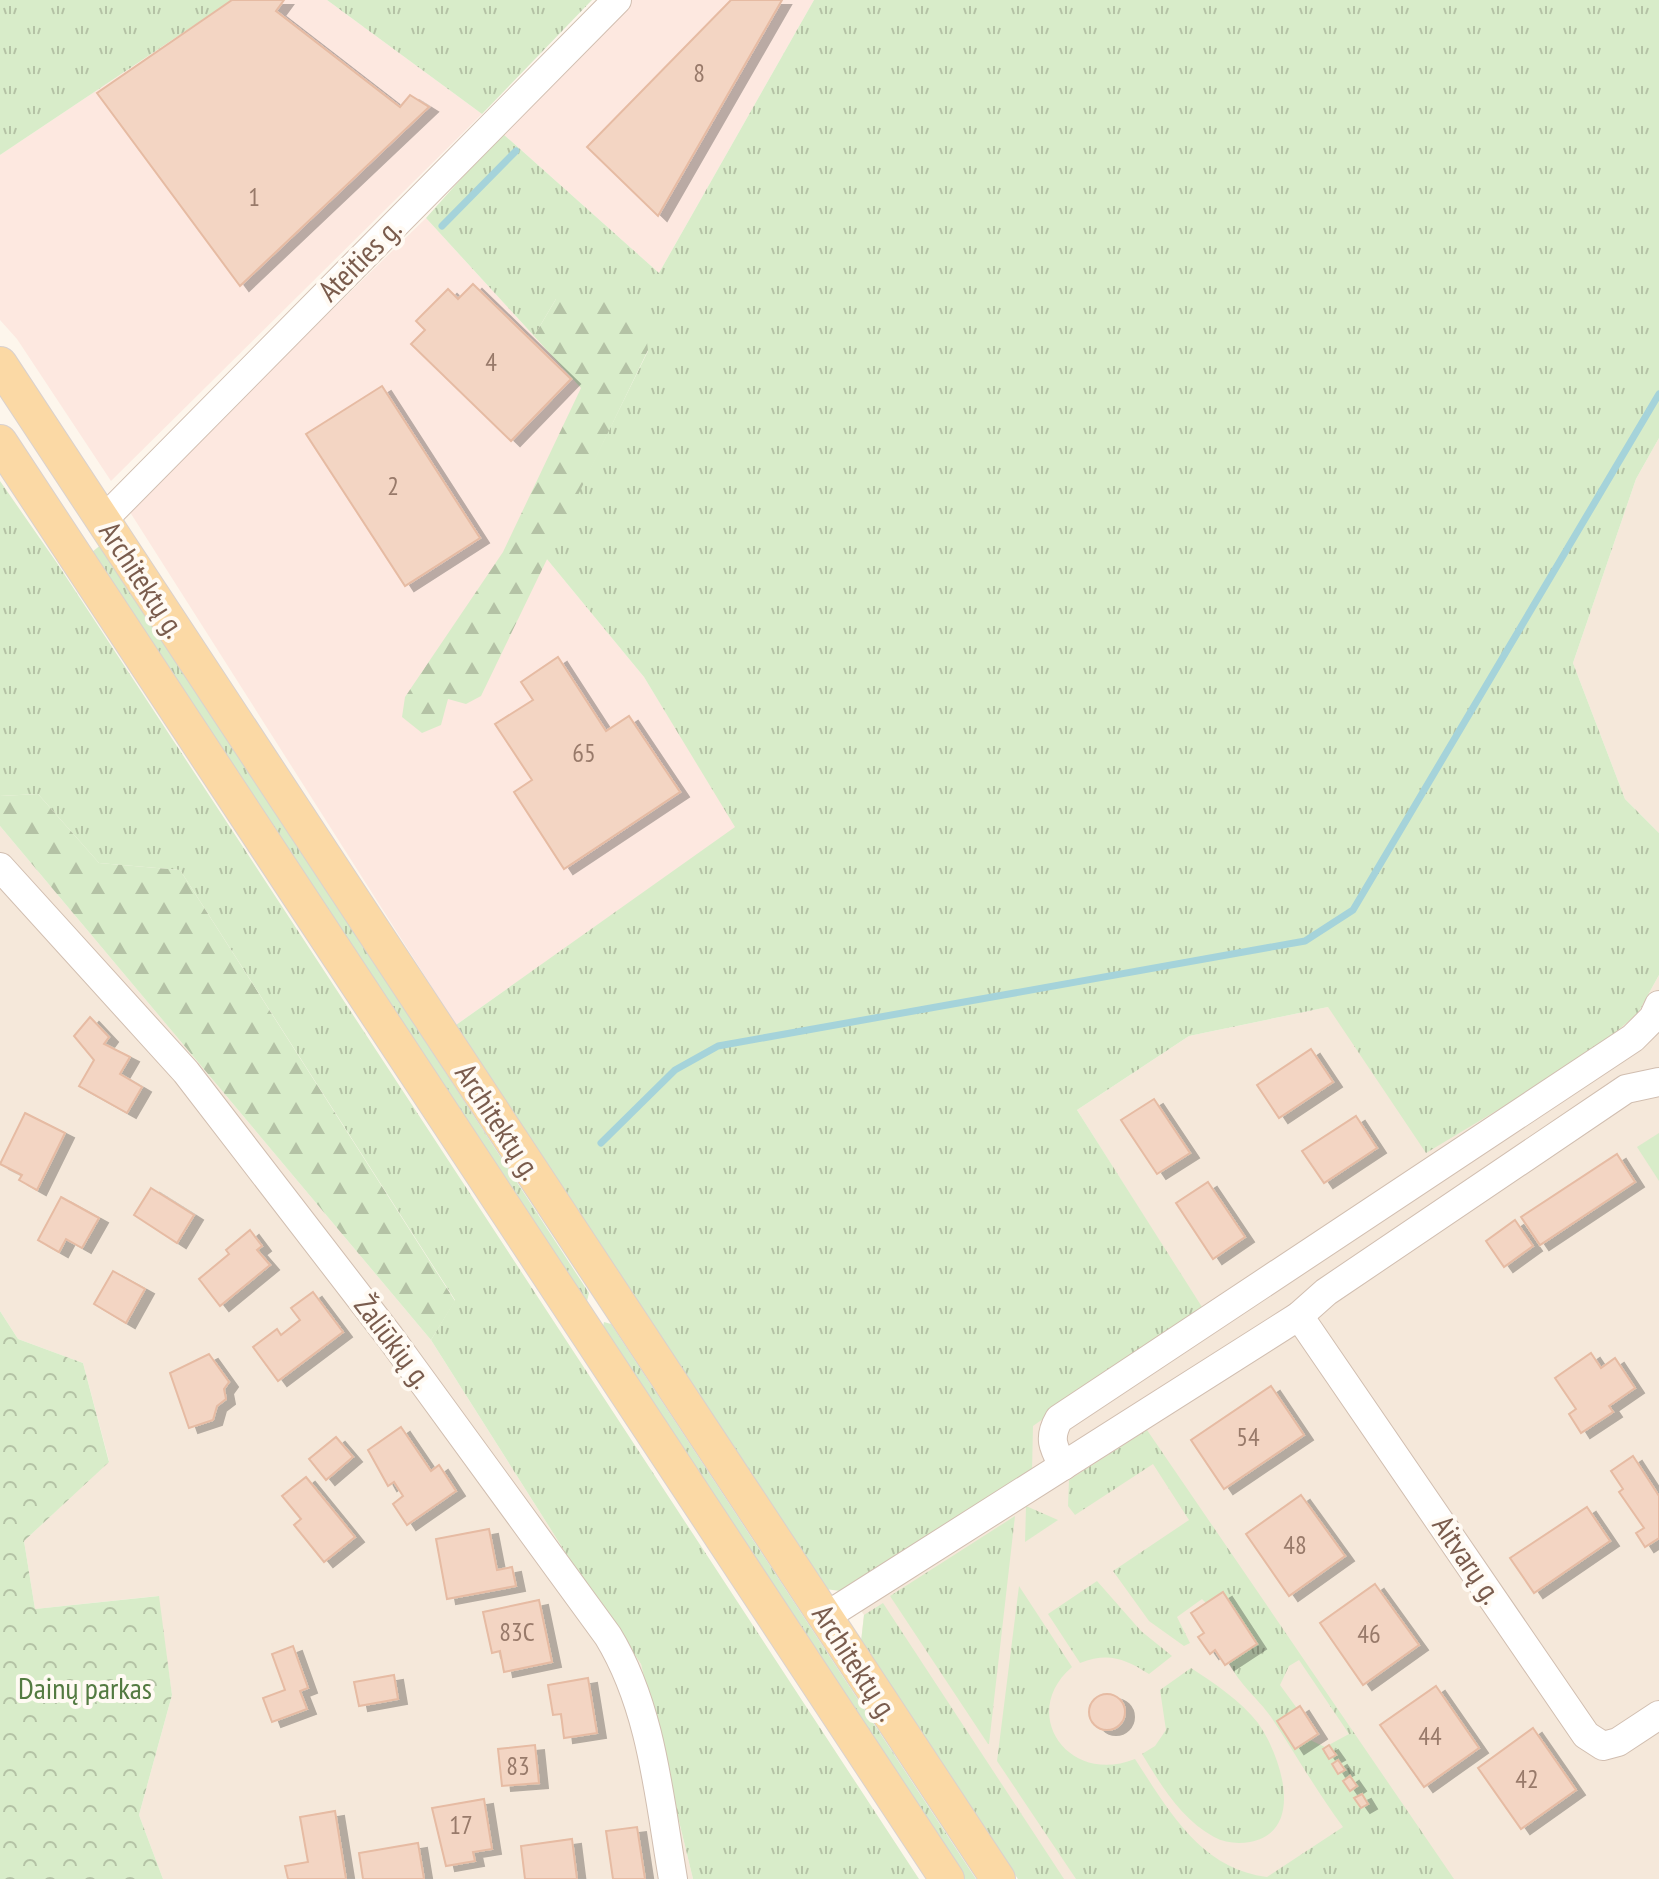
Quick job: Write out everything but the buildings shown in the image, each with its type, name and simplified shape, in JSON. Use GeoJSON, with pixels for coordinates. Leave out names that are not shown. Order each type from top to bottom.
{"type":"FeatureCollection","features":[{"type":"Feature","properties":{"kind":"main road","name":"Architektų g."},"geometry":{"type":"LineString","coordinates":[[0,364],[998,1879]]}},
{"type":"Feature","properties":{"kind":"main road","name":"Architektų g."},"geometry":{"type":"LineString","coordinates":[[0,442],[947,1879]]}},
{"type":"Feature","properties":{"kind":"main road"},"geometry":{"type":"LineString","coordinates":[[70,548],[103,520]]}},
{"type":"Feature","properties":{"kind":"main road"},"geometry":{"type":"LineString","coordinates":[[582,1324],[616,1301]]}},
{"type":"Feature","properties":{"kind":"street","name":"Ateities g."},"geometry":{"type":"LineString","coordinates":[[103,520],[617,0]]}},
{"type":"Feature","properties":{"kind":"street","name":"Žaliūkių g."},"geometry":{"type":"LineString","coordinates":[[0,867],[186,1072],[390,1337],[608,1636],[627,1667],[638,1700],[654,1765],[673,1879]]}},
{"type":"Feature","properties":{"kind":"street"},"geometry":{"type":"LineString","coordinates":[[1063,1466],[1051,1444],[1051,1433],[1059,1419],[1633,1038],[1656,1012]]}},
{"type":"Feature","properties":{"kind":"street"},"geometry":{"type":"LineString","coordinates":[[825,1617],[1299,1316],[1326,1292],[1626,1089],[1659,1082]]}},
{"type":"Feature","properties":{"kind":"street","name":"Aitvarų g."},"geometry":{"type":"LineString","coordinates":[[1299,1316],[1586,1735],[1603,1746],[1618,1742],[1659,1715]]}},
{"type":"Feature","properties":{"kind":"shaded area"},"geometry":{"type":"Polygon","coordinates":[[[232,0],[327,0],[482,114],[111,481],[17,339],[0,320],[0,155],[232,0]]]}},
{"type":"Feature","properties":{"kind":"shaded area"},"geometry":{"type":"Polygon","coordinates":[[[630,0],[814,0],[659,273],[502,133],[630,0]]]}},
{"type":"Feature","properties":{"kind":"shaded area"},"geometry":{"type":"Polygon","coordinates":[[[426,218],[533,335],[604,298],[546,558],[644,677],[736,827],[456,1025],[128,509],[426,218]]]}},
{"type":"Feature","properties":{"kind":"shaded area"},"geometry":{"type":"Polygon","coordinates":[[[1659,438],[1659,833],[1625,799],[1573,663],[1636,479],[1659,438]]]}},
{"type":"Feature","properties":{"kind":"shaded area"},"geometry":{"type":"Polygon","coordinates":[[[0,826],[431,1340],[586,1585],[641,1664],[693,1879],[163,1879],[139,1815],[172,1695],[158,1596],[35,1609],[24,1541],[109,1461],[83,1363],[18,1339],[0,1311],[0,826]]]}},
{"type":"Feature","properties":{"kind":"shaded area"},"geometry":{"type":"Polygon","coordinates":[[[1659,975],[1659,1879],[1018,1879],[861,1642],[864,1615],[848,1592],[1032,1426],[1201,1307],[1077,1110],[1189,1036],[1328,1007],[1638,1013],[1659,975]]]}},
{"type":"Feature","properties":{"kind":"green space"},"geometry":{"type":"Polygon","coordinates":[[[0,0],[232,0],[0,155],[0,0]]]}},
{"type":"Feature","properties":{"kind":"green space"},"geometry":{"type":"Polygon","coordinates":[[[327,0],[592,0],[482,114],[327,0]]]}},
{"type":"Feature","properties":{"kind":"green space"},"geometry":{"type":"Polygon","coordinates":[[[814,0],[1659,0],[1659,438],[1636,479],[1573,663],[1625,799],[1659,833],[1659,975],[1638,1013],[1589,1055],[1426,1153],[1328,1007],[1189,1036],[1077,1110],[1202,1307],[1033,1426],[1032,1472],[848,1592],[825,1589],[456,1025],[735,827],[644,677],[546,558],[648,351],[556,299],[534,336],[426,218],[502,133],[659,273],[814,0]]]}},
{"type":"Feature","properties":{"kind":"green space"},"geometry":{"type":"Polygon","coordinates":[[[604,298],[645,327],[648,350],[481,696],[466,704],[448,699],[441,725],[422,733],[402,717],[405,697],[503,552],[581,388],[534,336],[556,299],[604,298]]]}},
{"type":"Feature","properties":{"kind":"green space"},"geometry":{"type":"Polygon","coordinates":[[[0,481],[57,563],[919,1879],[693,1879],[641,1664],[586,1585],[431,1340],[455,1300],[180,870],[99,863],[38,794],[0,796],[0,481]]]}},
{"type":"Feature","properties":{"kind":"green space"},"geometry":{"type":"Polygon","coordinates":[[[102,544],[589,1293],[587,1301],[582,1299],[92,552],[102,544]]]}},
{"type":"Feature","properties":{"kind":"green space"},"geometry":{"type":"Polygon","coordinates":[[[38,794],[99,863],[180,870],[455,1301],[431,1340],[0,826],[0,796],[38,794]]]}},
{"type":"Feature","properties":{"kind":"green space"},"geometry":{"type":"Polygon","coordinates":[[[1659,1133],[1659,1181],[1637,1147],[1659,1133]]]}},
{"type":"Feature","properties":{"kind":"green space","name":"Dainų parkas"},"geometry":{"type":"Polygon","coordinates":[[[0,1311],[18,1339],[83,1363],[109,1462],[24,1541],[35,1609],[159,1596],[172,1695],[139,1815],[163,1879],[0,1879],[0,1311]]]}},
{"type":"Feature","properties":{"kind":"green space"},"geometry":{"type":"Polygon","coordinates":[[[604,1322],[611,1324],[976,1879],[964,1879],[602,1331],[604,1322]]]}},
{"type":"Feature","properties":{"kind":"green space"},"geometry":{"type":"Polygon","coordinates":[[[1147,1430],[1454,1879],[1076,1879],[997,1761],[1019,1586],[1072,1667],[1056,1685],[1050,1705],[1051,1723],[1058,1740],[1071,1754],[1089,1762],[1111,1765],[1135,1759],[1189,1834],[1205,1850],[1244,1872],[1267,1877],[1343,1827],[1271,1717],[1233,1670],[1229,1662],[1257,1643],[1223,1592],[1206,1603],[1202,1599],[1177,1617],[1190,1643],[1184,1646],[1149,1621],[1113,1571],[1189,1520],[1153,1464],[1075,1515],[1068,1506],[1069,1480],[1147,1430]],[[1299,1660],[1289,1666],[1280,1685],[1304,1718],[1310,1740],[1325,1747],[1349,1734],[1299,1660]]]}},
{"type":"Feature","properties":{"kind":"green space"},"geometry":{"type":"Polygon","coordinates":[[[1026,1506],[1058,1520],[1025,1542],[1026,1506]]]}},
{"type":"Feature","properties":{"kind":"green space"},"geometry":{"type":"Polygon","coordinates":[[[1015,1516],[989,1744],[988,1744],[890,1596],[1015,1516]]]}},
{"type":"Feature","properties":{"kind":"green space"},"geometry":{"type":"Polygon","coordinates":[[[1097,1581],[1141,1631],[1172,1656],[1149,1674],[1116,1658],[1080,1663],[1048,1614],[1097,1581]]]}},
{"type":"Feature","properties":{"kind":"green space"},"geometry":{"type":"Polygon","coordinates":[[[883,1603],[1064,1879],[1018,1879],[861,1642],[864,1615],[883,1603]]]}},
{"type":"Feature","properties":{"kind":"green space"},"geometry":{"type":"Polygon","coordinates":[[[1191,1668],[1227,1693],[1251,1715],[1274,1753],[1284,1790],[1283,1808],[1278,1823],[1268,1835],[1241,1843],[1218,1839],[1202,1830],[1173,1800],[1142,1754],[1155,1746],[1166,1730],[1160,1690],[1191,1668]]]}},
{"type":"Feature","properties":{"kind":"waterway"},"geometry":{"type":"LineString","coordinates":[[442,226],[516,151]]}},
{"type":"Feature","properties":{"kind":"waterway"},"geometry":{"type":"LineString","coordinates":[[601,1143],[675,1070],[718,1046],[1305,941],[1353,910],[1659,394]]}}]}
